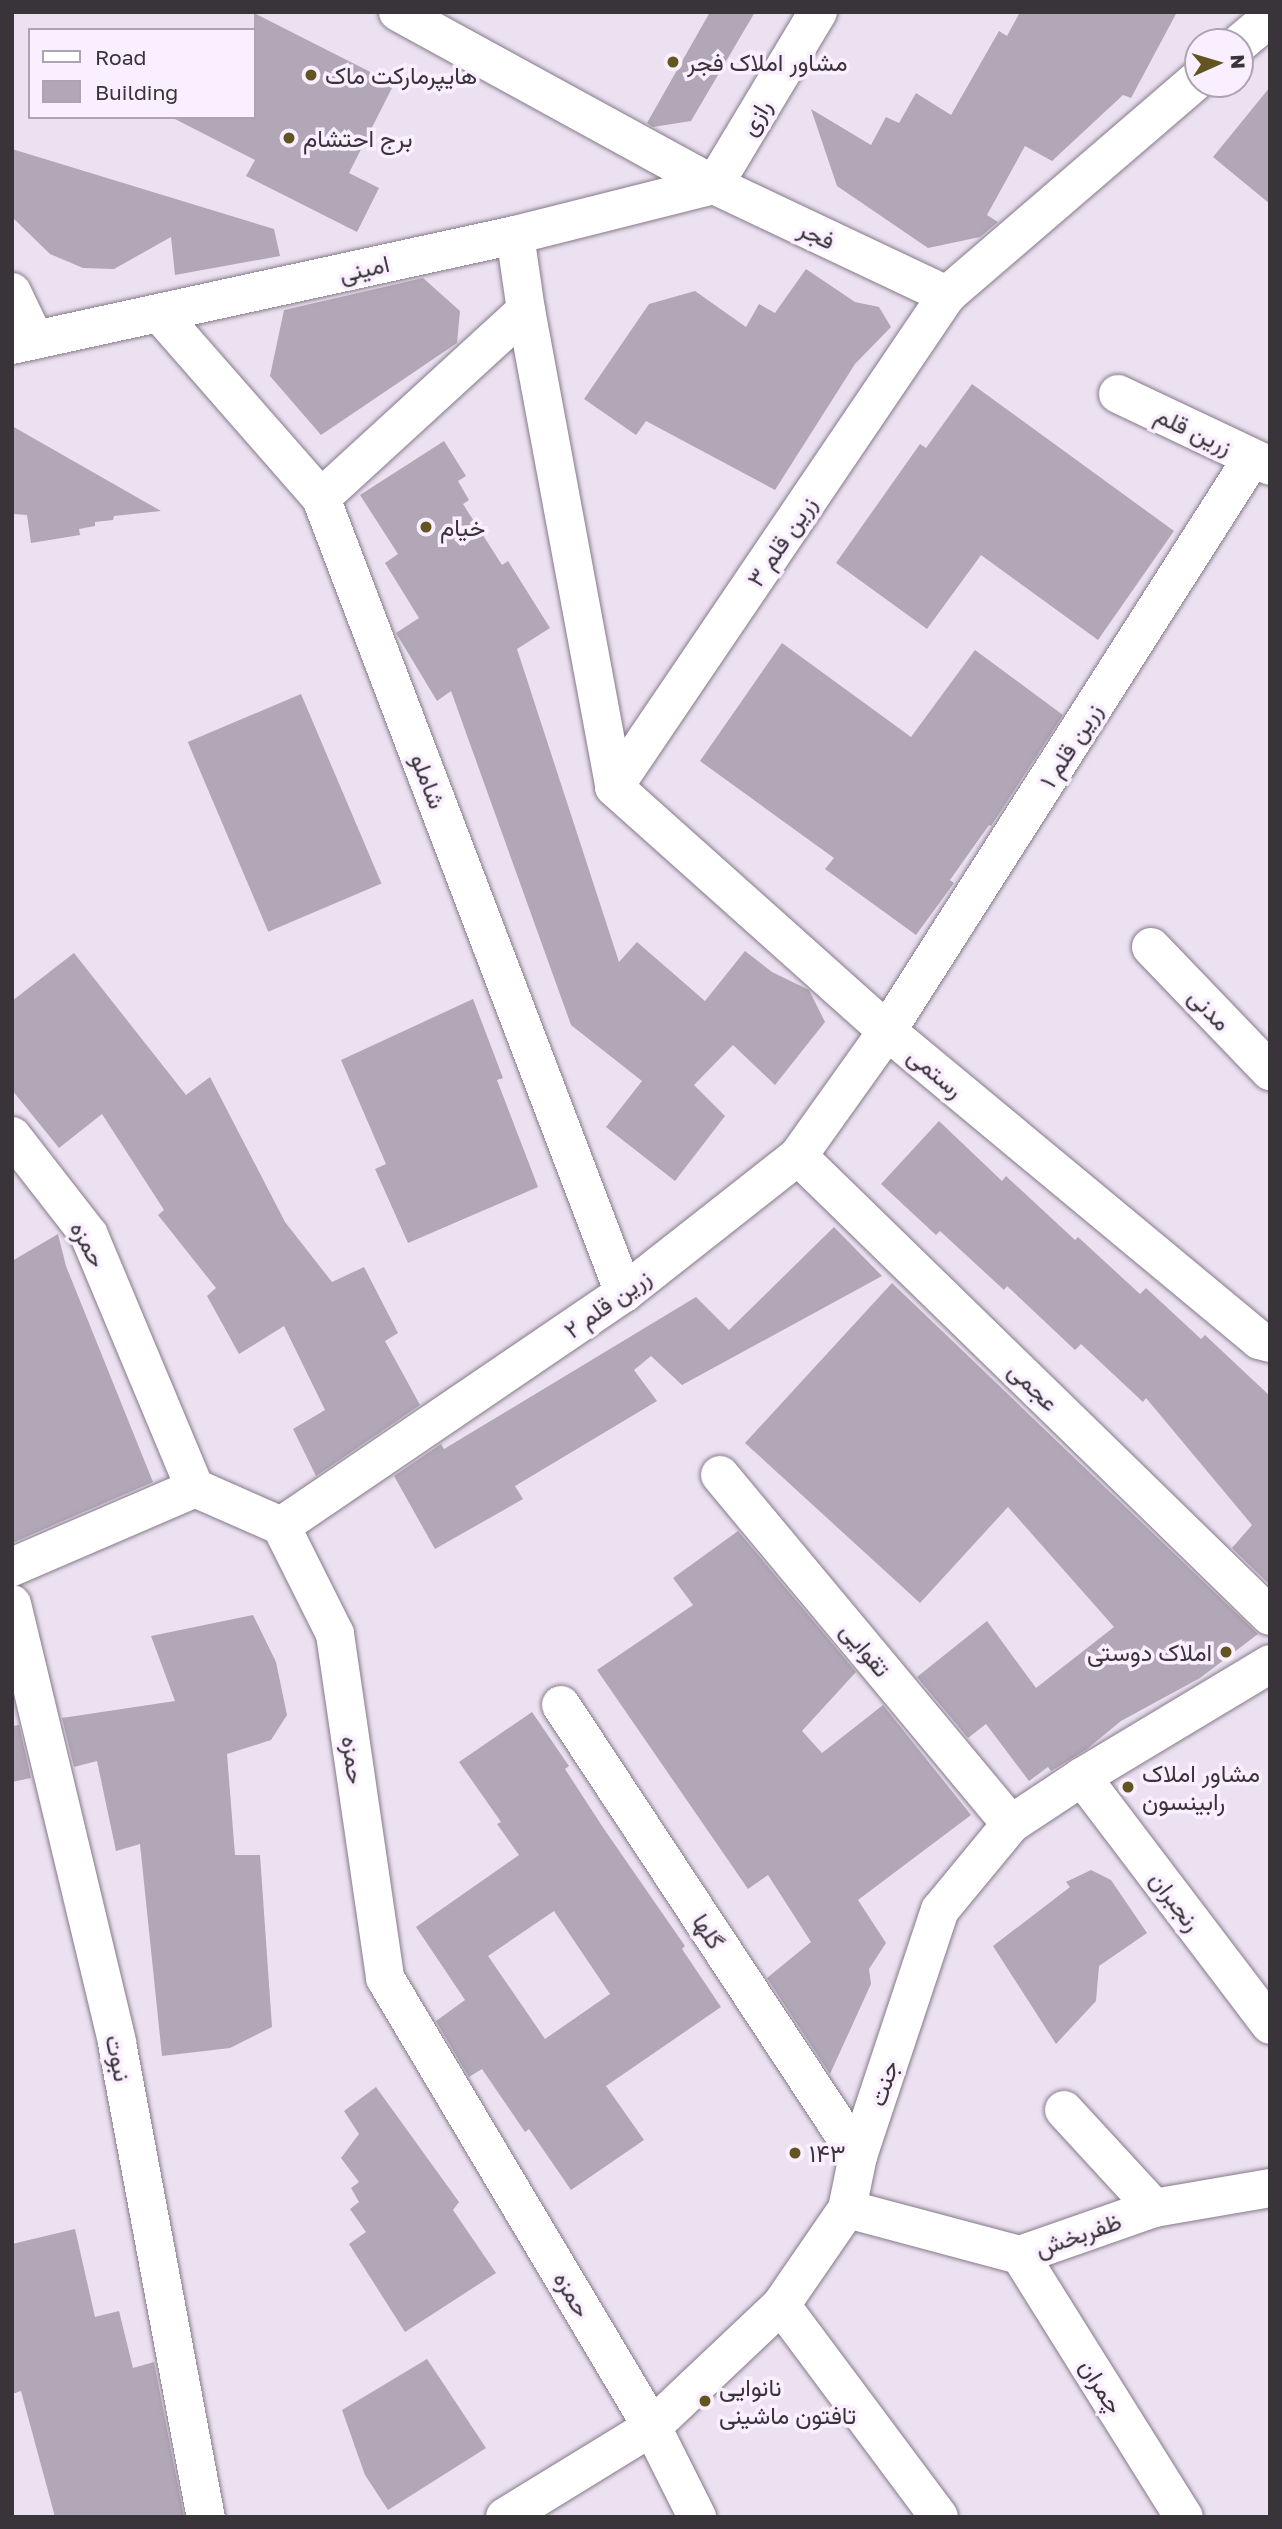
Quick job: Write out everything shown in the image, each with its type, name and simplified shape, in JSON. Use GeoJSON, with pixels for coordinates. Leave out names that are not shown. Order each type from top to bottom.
{"type":"FeatureCollection","features":[{"type":"Feature","properties":{"kind":"street","name":"فجر"},"geometry":{"type":"LineString","coordinates":[[398,12],[714,186],[947,295]]}},
{"type":"Feature","properties":{"kind":"street","name":"رازی"},"geometry":{"type":"LineString","coordinates":[[714,186],[818,12]]}},
{"type":"Feature","properties":{"kind":"street"},"geometry":{"type":"LineString","coordinates":[[1254,31],[1270,18]]}},
{"type":"Feature","properties":{"kind":"street"},"geometry":{"type":"LineString","coordinates":[[947,295],[1184,91]]}},
{"type":"Feature","properties":{"kind":"street","name":"امینی"},"geometry":{"type":"LineString","coordinates":[[24,343],[515,235],[714,186]]}},
{"type":"Feature","properties":{"kind":"street"},"geometry":{"type":"LineString","coordinates":[[515,235],[526,310],[614,787]]}},
{"type":"Feature","properties":{"kind":"street"},"geometry":{"type":"LineString","coordinates":[[12,292],[24,343]]}},
{"type":"Feature","properties":{"kind":"street","name":"زرین قلم ۳"},"geometry":{"type":"LineString","coordinates":[[614,787],[947,295]]}},
{"type":"Feature","properties":{"kind":"street"},"geometry":{"type":"LineString","coordinates":[[321,499],[526,310]]}},
{"type":"Feature","properties":{"kind":"street","name":"شاملو"},"geometry":{"type":"LineString","coordinates":[[160,314],[321,499],[624,1293]]}},
{"type":"Feature","properties":{"kind":"street","name":"زرین قلم"},"geometry":{"type":"LineString","coordinates":[[1118,394],[1261,462]]}},
{"type":"Feature","properties":{"kind":"street","name":"زرین قلم ۱"},"geometry":{"type":"LineString","coordinates":[[887,1031],[1261,462]]}},
{"type":"Feature","properties":{"kind":"street","name":"رستمی"},"geometry":{"type":"LineString","coordinates":[[614,787],[887,1031],[1259,1340],[1270,1343]]}},
{"type":"Feature","properties":{"kind":"street","name":"مدنی"},"geometry":{"type":"LineString","coordinates":[[1151,947],[1270,1071]]}},
{"type":"Feature","properties":{"kind":"street","name":"زرین قلم ۲"},"geometry":{"type":"LineString","coordinates":[[281,1526],[624,1293],[798,1156],[887,1031]]}},
{"type":"Feature","properties":{"kind":"street","name":"حمزه"},"geometry":{"type":"LineString","coordinates":[[12,1136],[89,1235],[195,1488]]}},
{"type":"Feature","properties":{"kind":"street","name":"عجمی"},"geometry":{"type":"LineString","coordinates":[[798,1156],[1270,1616]]}},
{"type":"Feature","properties":{"kind":"street","name":"تقوایی"},"geometry":{"type":"LineString","coordinates":[[720,1475],[1012,1824]]}},
{"type":"Feature","properties":{"kind":"street"},"geometry":{"type":"LineString","coordinates":[[12,1567],[195,1488],[281,1526]]}},
{"type":"Feature","properties":{"kind":"street","name":"حمزه"},"geometry":{"type":"LineString","coordinates":[[281,1526],[335,1634],[385,1978],[652,2427],[697,2517]]}},
{"type":"Feature","properties":{"kind":"street","name":"نبوت"},"geometry":{"type":"LineString","coordinates":[[12,1604],[117,2043],[206,2517]]}},
{"type":"Feature","properties":{"kind":"street","name":"جنت"},"geometry":{"type":"LineString","coordinates":[[505,2517],[652,2427],[781,2305],[847,2209],[858,2157],[940,1910],[1012,1824],[1082,1777],[1269,1664]]}},
{"type":"Feature","properties":{"kind":"street","name":"گلها"},"geometry":{"type":"LineString","coordinates":[[561,1705],[858,2157]]}},
{"type":"Feature","properties":{"kind":"street","name":"رنجبران"},"geometry":{"type":"LineString","coordinates":[[1082,1777],[1270,2025]]}},
{"type":"Feature","properties":{"kind":"street"},"geometry":{"type":"LineString","coordinates":[[1064,2110],[1154,2208]]}},
{"type":"Feature","properties":{"kind":"street","name":"ظفربخش"},"geometry":{"type":"LineString","coordinates":[[847,2209],[1020,2255],[1154,2208],[1270,2188]]}},
{"type":"Feature","properties":{"kind":"street","name":"چمران"},"geometry":{"type":"LineString","coordinates":[[1020,2255],[1184,2517]]}},
{"type":"Feature","properties":{"kind":"street"},"geometry":{"type":"LineString","coordinates":[[781,2305],[939,2517]]}},
{"type":"Feature","properties":{"kind":"building"},"geometry":{"type":"Polygon","coordinates":[[[710,12],[755,12],[691,121],[653,127],[647,123],[710,12]]]}},
{"type":"Feature","properties":{"kind":"building"},"geometry":{"type":"Polygon","coordinates":[[[1020,12],[1177,12],[1131,98],[1123,95],[1052,161],[1025,146],[987,215],[998,222],[980,237],[928,248],[837,186],[811,109],[871,145],[886,117],[899,123],[916,93],[951,115],[999,31],[1007,36],[1020,12]]]}},
{"type":"Feature","properties":{"kind":"building","name":"برج احتشام"},"geometry":{"type":"Polygon","coordinates":[[[254,13],[394,84],[349,173],[379,188],[357,232],[246,176],[255,160],[175,119],[256,119],[254,13]]]}},
{"type":"Feature","properties":{"kind":"building"},"geometry":{"type":"Polygon","coordinates":[[[1270,87],[1270,204],[1213,157],[1270,87]]]}},
{"type":"Feature","properties":{"kind":"building"},"geometry":{"type":"Polygon","coordinates":[[[12,149],[274,229],[280,256],[175,275],[171,237],[114,269],[83,268],[50,254],[12,217],[12,149]]]}},
{"type":"Feature","properties":{"kind":"building"},"geometry":{"type":"Polygon","coordinates":[[[806,269],[855,302],[879,307],[891,327],[855,364],[775,490],[646,421],[636,435],[584,399],[649,304],[695,291],[746,327],[759,304],[775,313],[806,269]]]}},
{"type":"Feature","properties":{"kind":"building"},"geometry":{"type":"Polygon","coordinates":[[[423,278],[460,311],[457,343],[321,435],[270,376],[284,310],[423,278]]]}},
{"type":"Feature","properties":{"kind":"building"},"geometry":{"type":"Polygon","coordinates":[[[972,384],[1174,531],[1098,640],[981,555],[927,629],[836,563],[920,444],[926,448],[972,384]]]}},
{"type":"Feature","properties":{"kind":"building"},"geometry":{"type":"Polygon","coordinates":[[[12,426],[161,511],[114,516],[113,520],[95,522],[95,526],[79,529],[80,535],[31,543],[27,515],[12,514],[12,426]]]}},
{"type":"Feature","properties":{"kind":"building"},"geometry":{"type":"Polygon","coordinates":[[[444,441],[466,476],[458,481],[469,500],[463,504],[502,565],[508,561],[550,628],[517,649],[619,962],[637,942],[705,1001],[745,951],[772,972],[809,990],[825,1022],[775,1085],[733,1045],[694,1085],[725,1116],[675,1181],[606,1127],[642,1081],[571,1025],[451,691],[437,701],[396,633],[419,618],[385,563],[398,554],[360,495],[444,441]]]}},
{"type":"Feature","properties":{"kind":"building"},"geometry":{"type":"Polygon","coordinates":[[[782,643],[911,737],[975,650],[1063,715],[991,826],[989,825],[950,880],[954,883],[916,935],[825,869],[834,858],[700,761],[782,643]]]}},
{"type":"Feature","properties":{"kind":"building"},"geometry":{"type":"Polygon","coordinates":[[[301,694],[381,884],[268,932],[188,742],[301,694]]]}},
{"type":"Feature","properties":{"kind":"building"},"geometry":{"type":"Polygon","coordinates":[[[74,953],[186,1095],[210,1077],[285,1222],[332,1282],[364,1267],[398,1333],[385,1341],[420,1405],[316,1476],[293,1429],[325,1410],[284,1326],[239,1354],[207,1296],[216,1288],[158,1215],[164,1210],[102,1114],[59,1148],[12,1090],[12,1001],[74,953]]]}},
{"type":"Feature","properties":{"kind":"building"},"geometry":{"type":"Polygon","coordinates":[[[473,999],[503,1078],[497,1080],[538,1187],[408,1243],[375,1169],[386,1164],[341,1060],[473,999]]]}},
{"type":"Feature","properties":{"kind":"building"},"geometry":{"type":"Polygon","coordinates":[[[939,1121],[1002,1181],[1006,1176],[1075,1240],[1078,1237],[1140,1294],[1146,1288],[1201,1339],[1205,1335],[1270,1396],[1270,1585],[1232,1548],[1252,1525],[1146,1398],[1143,1402],[1081,1344],[1075,1350],[1007,1286],[1004,1290],[940,1231],[936,1235],[881,1184],[939,1121]]]}},
{"type":"Feature","properties":{"kind":"building"},"geometry":{"type":"Polygon","coordinates":[[[834,1227],[882,1276],[682,1385],[651,1356],[634,1370],[657,1401],[515,1486],[523,1499],[435,1549],[394,1476],[441,1444],[444,1449],[696,1297],[729,1330],[834,1227]]]}},
{"type":"Feature","properties":{"kind":"building"},"geometry":{"type":"Polygon","coordinates":[[[58,1234],[66,1266],[153,1482],[12,1543],[12,1261],[58,1234]]]}},
{"type":"Feature","properties":{"kind":"building"},"geometry":{"type":"Polygon","coordinates":[[[892,1283],[1258,1634],[1200,1678],[1121,1721],[1087,1749],[1051,1771],[1048,1767],[1029,1781],[986,1724],[968,1738],[917,1677],[987,1621],[1036,1688],[1114,1627],[1008,1507],[920,1603],[745,1443],[892,1283]]]}},
{"type":"Feature","properties":{"kind":"building"},"geometry":{"type":"Polygon","coordinates":[[[738,1531],[856,1672],[802,1731],[822,1753],[883,1705],[971,1815],[858,1900],[886,1943],[869,1969],[871,1984],[830,2074],[767,1978],[811,1942],[768,1875],[748,1889],[597,1670],[693,1605],[673,1578],[738,1531]]]}},
{"type":"Feature","properties":{"kind":"building"},"geometry":{"type":"Polygon","coordinates":[[[253,1615],[276,1662],[287,1715],[271,1740],[227,1754],[235,1855],[260,1855],[272,2027],[230,2048],[162,2056],[140,1844],[116,1851],[97,1761],[74,1767],[62,1718],[175,1701],[151,1636],[253,1615]]]}},
{"type":"Feature","properties":{"kind":"building"},"geometry":{"type":"Polygon","coordinates":[[[532,1712],[569,1766],[565,1769],[685,1946],[682,1949],[721,2007],[606,2086],[644,2140],[571,2190],[529,2129],[525,2132],[482,2069],[469,2077],[436,2021],[465,2000],[416,1927],[519,1855],[497,1824],[501,1822],[459,1762],[532,1712]],[[554,1911],[488,1956],[545,2039],[610,1994],[554,1911]]]}},
{"type":"Feature","properties":{"kind":"building"},"geometry":{"type":"Polygon","coordinates":[[[19,1725],[31,1778],[12,1782],[12,1726],[19,1725]]]}},
{"type":"Feature","properties":{"kind":"building"},"geometry":{"type":"Polygon","coordinates":[[[1091,1870],[1111,1880],[1147,1933],[1099,1966],[1096,2001],[1056,2044],[993,1946],[1070,1887],[1066,1882],[1091,1870]]]}},
{"type":"Feature","properties":{"kind":"building"},"geometry":{"type":"Polygon","coordinates":[[[376,2087],[459,2202],[453,2210],[496,2273],[405,2332],[349,2244],[366,2232],[350,2209],[359,2202],[351,2188],[359,2182],[341,2158],[359,2134],[344,2111],[376,2087]]]}},
{"type":"Feature","properties":{"kind":"building"},"geometry":{"type":"Polygon","coordinates":[[[75,2229],[95,2317],[119,2311],[133,2368],[154,2362],[184,2517],[55,2517],[21,2391],[12,2394],[12,2244],[75,2229]]]}},
{"type":"Feature","properties":{"kind":"building"},"geometry":{"type":"Polygon","coordinates":[[[427,2359],[486,2448],[388,2510],[365,2475],[342,2410],[427,2359]]]}},
{"type":"Feature","properties":{"kind":"place","name":"مشاور املاک فجر"},"geometry":{"type":"Point","coordinates":[673,62]}},
{"type":"Feature","properties":{"kind":"place","name":"هایپرمارکت ماک"},"geometry":{"type":"Point","coordinates":[311,75]}},
{"type":"Feature","properties":{"kind":"place","name":"برج احتشام"},"geometry":{"type":"Point","coordinates":[289,138]}},
{"type":"Feature","properties":{"kind":"place","name":"خیام"},"geometry":{"type":"Point","coordinates":[426,527]}},
{"type":"Feature","properties":{"kind":"place","name":"املاک دوستی"},"geometry":{"type":"Point","coordinates":[1226,1652]}},
{"type":"Feature","properties":{"kind":"place","name":"مشاور املاک رابینسون"},"geometry":{"type":"Point","coordinates":[1128,1787]}},
{"type":"Feature","properties":{"kind":"place","name":"۱۴۳"},"geometry":{"type":"Point","coordinates":[795,2153]}},
{"type":"Feature","properties":{"kind":"place","name":"نانوایی تافتون ماشینی"},"geometry":{"type":"Point","coordinates":[705,2401]}}]}
